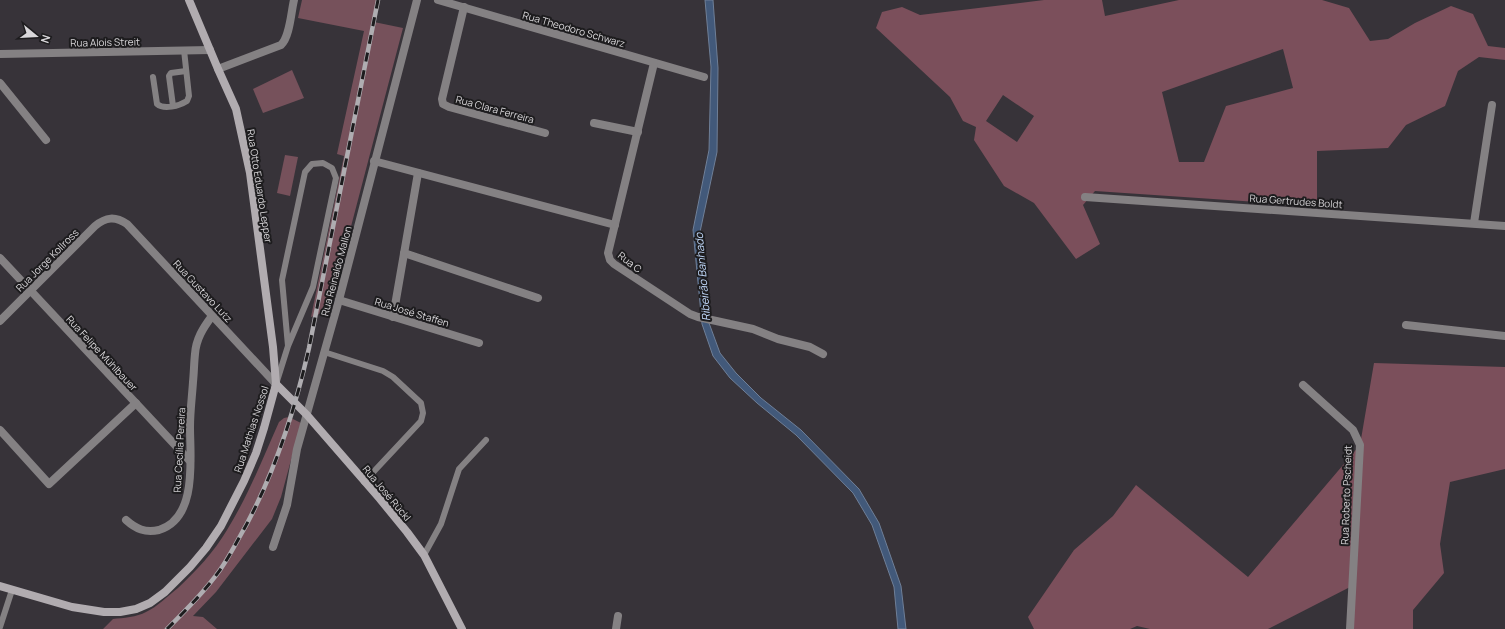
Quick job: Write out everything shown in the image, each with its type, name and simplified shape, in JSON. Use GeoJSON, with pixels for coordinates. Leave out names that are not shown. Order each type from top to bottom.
{"type":"FeatureCollection","features":[{"type":"Feature","properties":{"kind":"main road","name":"Rua Otto Eduardo Lepper"},"geometry":{"type":"LineString","coordinates":[[189,0],[236,108],[250,173],[272,340],[276,384]]}},
{"type":"Feature","properties":{"kind":"main road","name":"Rua José Rückl"},"geometry":{"type":"LineString","coordinates":[[276,384],[307,415],[393,515],[424,555],[462,629]]}},
{"type":"Feature","properties":{"kind":"main road","name":"Rua Mathias Nossol"},"geometry":{"type":"LineString","coordinates":[[0,586],[72,607],[109,612],[136,610],[165,592],[186,572],[206,548],[232,505],[256,453],[276,384]]}},
{"type":"Feature","properties":{"kind":"street"},"geometry":{"type":"LineString","coordinates":[[218,69],[281,45],[287,36],[294,0]]}},
{"type":"Feature","properties":{"kind":"street","name":"Rua Reinaldo Mallon"},"geometry":{"type":"LineString","coordinates":[[273,547],[287,505],[297,449],[339,300],[417,0]]}},
{"type":"Feature","properties":{"kind":"street","name":"Rua Theodoro Schwarz"},"geometry":{"type":"LineString","coordinates":[[438,0],[704,77]]}},
{"type":"Feature","properties":{"kind":"street","name":"Rua Clara Ferreira"},"geometry":{"type":"LineString","coordinates":[[464,7],[442,99],[443,104],[545,134]]}},
{"type":"Feature","properties":{"kind":"street","name":"Rua Alois Streit"},"geometry":{"type":"LineString","coordinates":[[0,54],[210,50]]}},
{"type":"Feature","properties":{"kind":"street","name":"Rua C"},"geometry":{"type":"LineString","coordinates":[[654,63],[608,253],[610,260],[684,311],[698,317],[753,329],[785,342],[810,347],[823,354]]}},
{"type":"Feature","properties":{"kind":"street"},"geometry":{"type":"LineString","coordinates":[[0,83],[46,140]]}},
{"type":"Feature","properties":{"kind":"street"},"geometry":{"type":"LineString","coordinates":[[1474,223],[1492,105]]}},
{"type":"Feature","properties":{"kind":"street"},"geometry":{"type":"LineString","coordinates":[[594,123],[638,132]]}},
{"type":"Feature","properties":{"kind":"street"},"geometry":{"type":"LineString","coordinates":[[374,161],[615,225]]}},
{"type":"Feature","properties":{"kind":"street"},"geometry":{"type":"LineString","coordinates":[[392,316],[418,173]]}},
{"type":"Feature","properties":{"kind":"street","name":"Rua Gertrudes Boldt"},"geometry":{"type":"LineString","coordinates":[[1085,197],[1505,226]]}},
{"type":"Feature","properties":{"kind":"street","name":"Rua Gustavo Lutz"},"geometry":{"type":"LineString","coordinates":[[112,218],[116,218],[127,224],[276,384]]}},
{"type":"Feature","properties":{"kind":"street","name":"Rua Jorge Kollross"},"geometry":{"type":"LineString","coordinates":[[0,321],[95,226],[106,219],[112,218]]}},
{"type":"Feature","properties":{"kind":"street"},"geometry":{"type":"LineString","coordinates":[[404,252],[538,298]]}},
{"type":"Feature","properties":{"kind":"street","name":"Rua Felipe Mühlbauer"},"geometry":{"type":"LineString","coordinates":[[0,258],[190,461]]}},
{"type":"Feature","properties":{"kind":"street","name":"Rua José Staffen"},"geometry":{"type":"LineString","coordinates":[[339,300],[479,343]]}},
{"type":"Feature","properties":{"kind":"street","name":"Rua Cecília Pereira"},"geometry":{"type":"LineString","coordinates":[[126,520],[137,529],[145,531],[160,529],[177,518],[184,506],[187,497],[190,461],[190,426],[196,346],[202,329],[212,316]]}},
{"type":"Feature","properties":{"kind":"street"},"geometry":{"type":"LineString","coordinates":[[1406,325],[1505,336]]}},
{"type":"Feature","properties":{"kind":"street","name":"Rua Roberto Pscheidt"},"geometry":{"type":"LineString","coordinates":[[1303,385],[1352,430],[1360,445],[1350,629]]}},
{"type":"Feature","properties":{"kind":"street"},"geometry":{"type":"LineString","coordinates":[[0,430],[49,484],[136,403]]}},
{"type":"Feature","properties":{"kind":"street"},"geometry":{"type":"LineString","coordinates":[[616,629],[618,616]]}},
{"type":"Feature","properties":{"kind":"lane"},"geometry":{"type":"LineString","coordinates":[[153,77],[157,104],[163,108],[183,104],[187,101],[188,96],[184,50]]}},
{"type":"Feature","properties":{"kind":"lane"},"geometry":{"type":"LineString","coordinates":[[173,106],[169,76],[171,73],[186,71]]}},
{"type":"Feature","properties":{"kind":"lane"},"geometry":{"type":"LineString","coordinates":[[276,384],[288,346],[313,287],[336,178],[332,168],[323,163],[312,164],[305,172],[282,280],[288,346]]}},
{"type":"Feature","properties":{"kind":"lane"},"geometry":{"type":"LineString","coordinates":[[324,352],[382,371],[393,377],[421,403],[423,413],[421,421],[364,482]]}},
{"type":"Feature","properties":{"kind":"lane"},"geometry":{"type":"LineString","coordinates":[[424,555],[441,524],[459,469],[486,440]]}},
{"type":"Feature","properties":{"kind":"lane"},"geometry":{"type":"LineString","coordinates":[[0,627],[12,590]]}},
{"type":"Feature","properties":{"kind":"shaded area"},"geometry":{"type":"Polygon","coordinates":[[[302,0],[378,0],[374,22],[403,28],[332,299],[328,311],[311,317],[344,156],[337,154],[364,31],[298,18],[302,0]]]}},
{"type":"Feature","properties":{"kind":"shaded area"},"geometry":{"type":"Polygon","coordinates":[[[1044,0],[1102,0],[1105,16],[1179,0],[1322,0],[1349,8],[1370,41],[1388,39],[1415,23],[1451,6],[1473,14],[1488,46],[1505,48],[1505,60],[1479,57],[1458,71],[1445,106],[1406,125],[1388,148],[1317,151],[1317,206],[1095,191],[1083,205],[1100,244],[1076,259],[1034,203],[1004,186],[974,140],[976,127],[963,121],[950,97],[876,28],[882,12],[902,7],[920,15],[1044,0]],[[1283,49],[1162,92],[1179,162],[1204,162],[1226,106],[1293,88],[1283,49]],[[1003,95],[986,121],[1017,142],[1034,116],[1003,95]]]}},
{"type":"Feature","properties":{"kind":"shaded area"},"geometry":{"type":"Polygon","coordinates":[[[292,70],[304,98],[263,113],[253,89],[292,70]]]}},
{"type":"Feature","properties":{"kind":"shaded area"},"geometry":{"type":"Polygon","coordinates":[[[285,155],[298,157],[290,196],[277,193],[285,155]]]}},
{"type":"Feature","properties":{"kind":"shaded area"},"geometry":{"type":"Polygon","coordinates":[[[1374,363],[1505,367],[1505,469],[1450,482],[1440,544],[1444,573],[1413,610],[1413,629],[1350,629],[1352,586],[1268,629],[1150,629],[1137,626],[1130,629],[1034,629],[1028,617],[1074,550],[1113,516],[1136,485],[1248,577],[1360,445],[1374,363]]]}},
{"type":"Feature","properties":{"kind":"shaded area"},"geometry":{"type":"Polygon","coordinates":[[[289,417],[301,423],[281,497],[272,519],[216,592],[193,616],[203,617],[217,629],[103,629],[113,619],[138,615],[146,612],[163,601],[204,561],[222,538],[235,517],[255,477],[279,422],[284,418],[289,417]]]}},
{"type":"Feature","properties":{"kind":"water","name":"Ribeirão Banhado"},"geometry":{"type":"Polygon","coordinates":[[[705,0],[713,0],[718,68],[717,152],[700,232],[709,323],[720,353],[736,373],[761,398],[801,430],[859,489],[879,523],[901,586],[906,629],[898,629],[894,587],[872,525],[853,493],[796,435],[757,403],[730,378],[713,356],[702,324],[693,230],[709,150],[711,67],[705,0]]]}},
{"type":"Feature","properties":{"kind":"railway"},"geometry":{"type":"LineString","coordinates":[[167,629],[208,585],[230,554],[262,493],[281,446],[297,397],[309,348],[378,0]]}}]}
